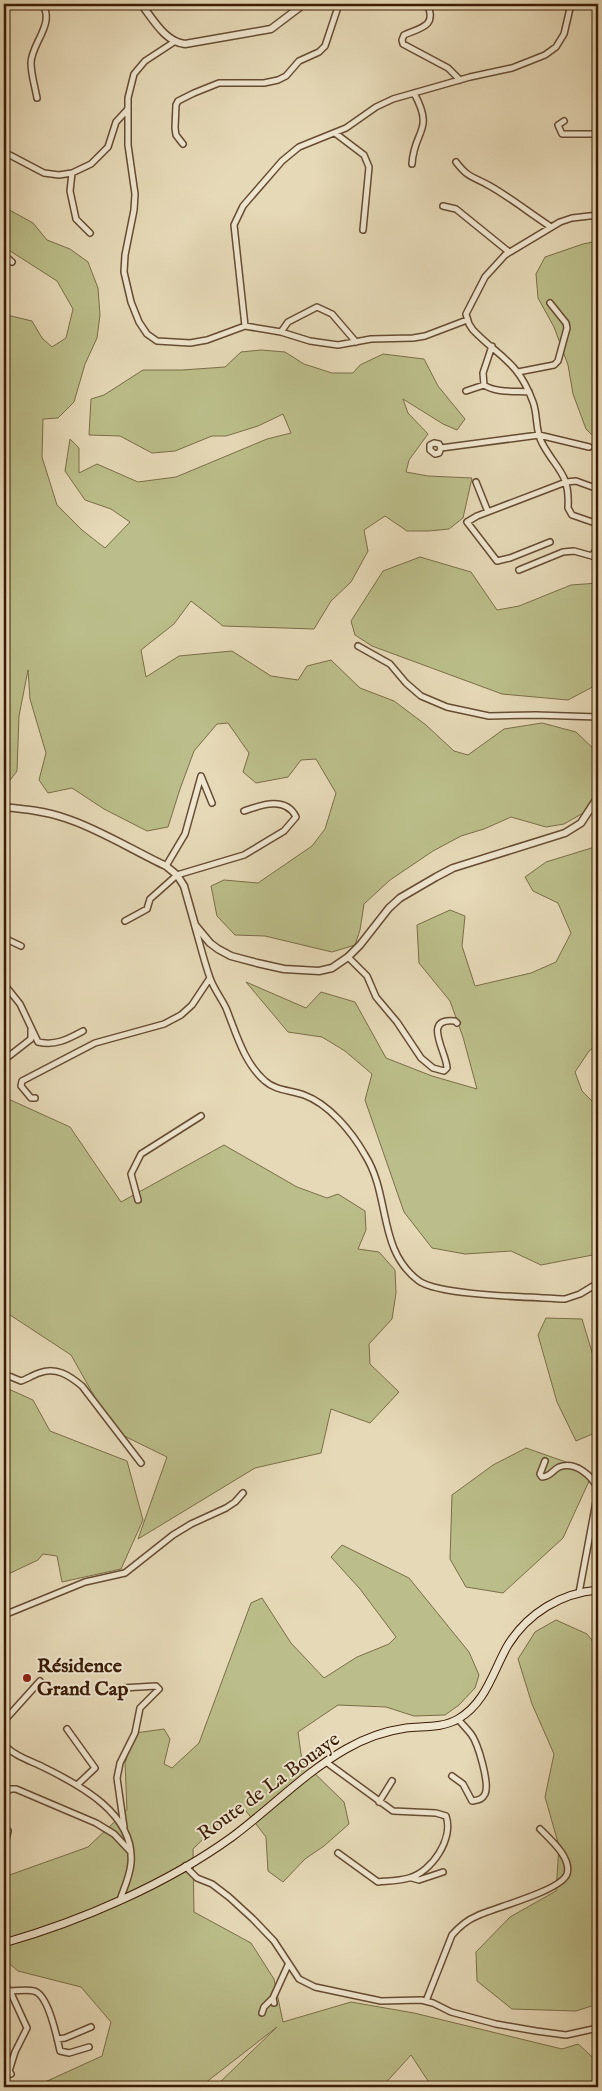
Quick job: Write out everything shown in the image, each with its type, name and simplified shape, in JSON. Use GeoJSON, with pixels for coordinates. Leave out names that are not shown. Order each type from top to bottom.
{"type":"FeatureCollection","features":[{"type":"Feature","properties":{"kind":"main road","name":"Route de La Bouaye"},"geometry":{"type":"LineString","coordinates":[[4,1943],[98,1910],[185,1866],[230,1838],[326,1762],[360,1741],[405,1728],[437,1726],[458,1719],[474,1708],[483,1696],[508,1645],[525,1624],[553,1602],[579,1593],[598,1590]]}},
{"type":"Feature","properties":{"kind":"street"},"geometry":{"type":"LineString","coordinates":[[37,98],[31,63],[32,55],[41,39],[46,16],[47,10],[42,4]]}},
{"type":"Feature","properties":{"kind":"street"},"geometry":{"type":"LineString","coordinates":[[141,4],[167,36],[174,42],[185,44],[264,31],[276,25],[304,4]]}},
{"type":"Feature","properties":{"kind":"street"},"geometry":{"type":"LineString","coordinates":[[183,144],[176,135],[175,128],[176,104],[178,101],[219,83],[264,83],[286,76],[299,61],[319,52],[325,46],[339,4]]}},
{"type":"Feature","properties":{"kind":"street"},"geometry":{"type":"LineString","coordinates":[[427,4],[429,13],[428,24],[425,28],[404,35],[403,44],[448,68],[460,80]]}},
{"type":"Feature","properties":{"kind":"street"},"geometry":{"type":"LineString","coordinates":[[245,326],[233,231],[238,214],[257,188],[293,151],[346,128],[376,107],[414,93],[512,68],[545,55],[556,47],[564,34],[571,4]]}},
{"type":"Feature","properties":{"kind":"street"},"geometry":{"type":"LineString","coordinates":[[174,42],[145,61],[134,74],[128,98],[128,144],[135,194],[134,210],[124,255],[124,272],[129,294],[139,322],[146,334],[157,341],[178,344],[207,340],[245,326],[338,345],[371,339],[425,336],[467,320]]}},
{"type":"Feature","properties":{"kind":"street"},"geometry":{"type":"LineString","coordinates":[[412,164],[415,146],[424,121],[421,106],[414,93]]}},
{"type":"Feature","properties":{"kind":"street"},"geometry":{"type":"LineString","coordinates":[[4,152],[44,173],[60,175],[72,173],[91,164],[108,148],[116,122],[128,109]]}},
{"type":"Feature","properties":{"kind":"street"},"geometry":{"type":"LineString","coordinates":[[564,121],[558,125],[562,134],[598,134]]}},
{"type":"Feature","properties":{"kind":"street"},"geometry":{"type":"LineString","coordinates":[[335,133],[367,160],[369,168],[363,230]]}},
{"type":"Feature","properties":{"kind":"street"},"geometry":{"type":"LineString","coordinates":[[456,162],[472,179],[489,186],[551,227]]}},
{"type":"Feature","properties":{"kind":"street"},"geometry":{"type":"LineString","coordinates":[[72,173],[70,191],[76,219],[90,233]]}},
{"type":"Feature","properties":{"kind":"street"},"geometry":{"type":"LineString","coordinates":[[443,206],[456,209],[509,252]]}},
{"type":"Feature","properties":{"kind":"street"},"geometry":{"type":"LineString","coordinates":[[598,215],[572,218],[551,227],[509,252],[500,259],[485,277],[467,311],[467,320],[473,330],[508,359],[529,392],[534,405],[538,435],[566,482],[569,491],[568,508],[572,515],[598,524]]}},
{"type":"Feature","properties":{"kind":"street"},"geometry":{"type":"LineString","coordinates":[[4,255],[12,262]]}},
{"type":"Feature","properties":{"kind":"street"},"geometry":{"type":"LineString","coordinates":[[518,372],[554,365],[558,361],[567,328],[566,323],[550,303]]}},
{"type":"Feature","properties":{"kind":"street"},"geometry":{"type":"LineString","coordinates":[[281,332],[288,322],[317,307],[332,314],[356,342]]}},
{"type":"Feature","properties":{"kind":"street"},"geometry":{"type":"LineString","coordinates":[[484,385],[483,373],[492,346]]}},
{"type":"Feature","properties":{"kind":"street"},"geometry":{"type":"LineString","coordinates":[[466,391],[484,385],[501,390],[529,392]]}},
{"type":"Feature","properties":{"kind":"street"},"geometry":{"type":"LineString","coordinates":[[441,448],[538,435],[589,447]]}},
{"type":"Feature","properties":{"kind":"street"},"geometry":{"type":"LineString","coordinates":[[550,542],[497,561],[467,522],[566,482],[576,481],[598,489]]}},
{"type":"Feature","properties":{"kind":"street"},"geometry":{"type":"LineString","coordinates":[[476,482],[488,512]]}},
{"type":"Feature","properties":{"kind":"street"},"geometry":{"type":"LineString","coordinates":[[519,570],[563,552],[574,551],[592,556],[598,547]]}},
{"type":"Feature","properties":{"kind":"street"},"geometry":{"type":"LineString","coordinates":[[358,646],[390,664],[406,683],[421,696],[447,707],[489,716],[536,715],[598,718]]}},
{"type":"Feature","properties":{"kind":"street"},"geometry":{"type":"LineString","coordinates":[[166,866],[184,837],[201,776],[212,804]]}},
{"type":"Feature","properties":{"kind":"street"},"geometry":{"type":"LineString","coordinates":[[195,925],[210,943],[232,956],[284,969],[319,971],[332,968],[348,957],[360,945],[378,920],[400,898],[450,869],[565,833],[580,823],[598,797]]}},
{"type":"Feature","properties":{"kind":"street"},"geometry":{"type":"LineString","coordinates":[[125,921],[147,909],[150,899],[177,875],[244,855],[284,831],[296,817],[290,808],[279,804],[263,804],[244,811]]}},
{"type":"Feature","properties":{"kind":"street"},"geometry":{"type":"LineString","coordinates":[[4,807],[36,811],[82,824],[166,866],[177,875],[187,895],[210,978],[225,1006],[236,1038],[245,1055],[264,1080],[272,1086],[305,1095],[323,1106],[346,1129],[363,1151],[372,1166],[380,1189],[395,1254],[420,1282],[459,1291],[565,1299],[580,1294],[598,1283]]}},
{"type":"Feature","properties":{"kind":"street"},"geometry":{"type":"LineString","coordinates":[[4,938],[21,946]]}},
{"type":"Feature","properties":{"kind":"street"},"geometry":{"type":"LineString","coordinates":[[348,957],[367,976],[376,996],[397,1022],[421,1058],[433,1068],[440,1071],[447,1068],[438,1037],[438,1028],[441,1023],[447,1020],[457,1023]]}},
{"type":"Feature","properties":{"kind":"street"},"geometry":{"type":"LineString","coordinates":[[35,1098],[32,1098],[25,1092],[21,1086],[22,1081],[95,1043],[164,1024],[181,1015],[192,1006],[210,978]]}},
{"type":"Feature","properties":{"kind":"street"},"geometry":{"type":"LineString","coordinates":[[4,984],[20,1004],[38,1042],[46,1044],[63,1042],[83,1031]]}},
{"type":"Feature","properties":{"kind":"street"},"geometry":{"type":"LineString","coordinates":[[4,1060],[31,1039],[31,1024]]}},
{"type":"Feature","properties":{"kind":"street"},"geometry":{"type":"LineString","coordinates":[[138,1200],[131,1174],[141,1154],[201,1116]]}},
{"type":"Feature","properties":{"kind":"street"},"geometry":{"type":"LineString","coordinates":[[4,1374],[21,1381],[48,1370],[65,1373],[82,1386],[141,1463]]}},
{"type":"Feature","properties":{"kind":"street"},"geometry":{"type":"LineString","coordinates":[[545,1461],[540,1474],[542,1477],[548,1476],[559,1468],[568,1466],[579,1468],[586,1473],[598,1489]]}},
{"type":"Feature","properties":{"kind":"street"},"geometry":{"type":"LineString","coordinates":[[4,1615],[85,1582],[125,1573],[174,1535],[191,1524],[226,1508],[243,1493]]}},
{"type":"Feature","properties":{"kind":"street"},"geometry":{"type":"LineString","coordinates":[[579,1593],[598,1498]]}},
{"type":"Feature","properties":{"kind":"street"},"geometry":{"type":"LineString","coordinates":[[4,1722],[40,1681]]}},
{"type":"Feature","properties":{"kind":"street"},"geometry":{"type":"LineString","coordinates":[[120,1900],[131,1863],[130,1851],[124,1830],[117,1778],[120,1763],[135,1733],[140,1708],[159,1689],[156,1686],[122,1688]]}},
{"type":"Feature","properties":{"kind":"street"},"geometry":{"type":"LineString","coordinates":[[452,1776],[463,1784],[472,1801],[479,1800],[484,1795],[486,1788],[478,1749],[472,1735],[458,1719]]}},
{"type":"Feature","properties":{"kind":"street"},"geometry":{"type":"LineString","coordinates":[[67,1729],[95,1768],[77,1785]]}},
{"type":"Feature","properties":{"kind":"street"},"geometry":{"type":"LineString","coordinates":[[5,1745],[77,1785],[102,1803],[124,1830]]}},
{"type":"Feature","properties":{"kind":"street"},"geometry":{"type":"LineString","coordinates":[[326,1762],[393,1811],[436,1813],[446,1816],[449,1823],[448,1833],[440,1853],[428,1866],[412,1878]]}},
{"type":"Feature","properties":{"kind":"street"},"geometry":{"type":"LineString","coordinates":[[379,1802],[392,1781]]}},
{"type":"Feature","properties":{"kind":"street"},"geometry":{"type":"LineString","coordinates":[[4,1792],[11,1789],[16,1790],[96,1823],[114,1834],[130,1851]]}},
{"type":"Feature","properties":{"kind":"street"},"geometry":{"type":"LineString","coordinates":[[426,2001],[452,1935],[456,1930],[476,1916],[554,1886],[563,1880],[567,1874],[567,1866],[559,1848],[540,1829]]}},
{"type":"Feature","properties":{"kind":"street"},"geometry":{"type":"LineString","coordinates":[[4,1848],[8,1831]]}},
{"type":"Feature","properties":{"kind":"street"},"geometry":{"type":"LineString","coordinates":[[338,1854],[378,1882],[412,1878],[419,1880],[444,1872]]}},
{"type":"Feature","properties":{"kind":"street"},"geometry":{"type":"LineString","coordinates":[[185,1866],[197,1878],[212,1884],[229,1897],[253,1919],[274,1941],[288,1965],[299,1978],[315,1987],[380,2000],[433,2002],[450,2012],[496,2024],[536,2031],[566,2035],[598,2028]]}},
{"type":"Feature","properties":{"kind":"street"},"geometry":{"type":"LineString","coordinates":[[262,2013],[264,2007],[274,2000],[288,1965]]}},
{"type":"Feature","properties":{"kind":"street"},"geometry":{"type":"LineString","coordinates":[[4,1985],[10,1991],[27,2028],[15,2052],[9,2071],[11,2074]]}},
{"type":"Feature","properties":{"kind":"street"},"geometry":{"type":"LineString","coordinates":[[10,1991],[36,1991],[43,1997],[60,2051],[64,2052],[89,2047]]}},
{"type":"Feature","properties":{"kind":"street"},"geometry":{"type":"LineString","coordinates":[[57,2039],[66,2038],[91,2027]]}},
{"type":"Feature","properties":{"kind":"green space"},"geometry":{"type":"Polygon","coordinates":[[[4,207],[33,223],[47,240],[70,249],[88,262],[98,288],[100,315],[97,338],[85,364],[74,402],[58,418],[43,419],[42,457],[57,505],[82,530],[105,548],[130,522],[111,509],[85,500],[65,471],[70,439],[79,448],[79,473],[97,464],[138,482],[176,477],[267,439],[291,433],[283,414],[258,426],[226,436],[212,436],[175,451],[152,453],[120,436],[89,435],[91,399],[104,395],[143,370],[225,367],[241,352],[261,350],[285,352],[304,364],[332,373],[353,373],[360,365],[383,354],[424,359],[438,386],[465,419],[457,430],[443,424],[403,399],[408,413],[428,434],[409,460],[406,472],[428,476],[472,478],[463,518],[449,529],[407,531],[385,516],[364,530],[368,551],[351,582],[331,601],[314,629],[223,626],[191,601],[174,624],[141,650],[146,677],[179,656],[232,651],[271,676],[298,680],[307,666],[331,660],[360,688],[394,701],[426,725],[454,751],[468,755],[504,729],[542,723],[576,732],[598,753],[598,797],[592,808],[564,824],[546,827],[511,817],[484,829],[461,836],[433,851],[390,880],[364,904],[360,930],[355,945],[332,952],[265,936],[235,935],[217,916],[211,886],[224,880],[258,883],[312,846],[325,829],[336,793],[316,759],[301,760],[288,777],[256,783],[243,772],[249,753],[228,723],[217,724],[194,751],[168,827],[147,831],[104,809],[72,788],[48,793],[39,780],[46,753],[30,699],[28,670],[19,716],[17,771],[4,788],[4,318],[11,316],[32,321],[42,338],[52,347],[66,338],[73,309],[57,281],[4,247],[4,207]]]}},
{"type":"Feature","properties":{"kind":"green space"},"geometry":{"type":"Polygon","coordinates":[[[598,241],[598,441],[586,429],[573,394],[568,365],[554,327],[538,298],[536,274],[545,257],[598,241]]]}},
{"type":"Feature","properties":{"kind":"green space"},"geometry":{"type":"Polygon","coordinates":[[[420,557],[471,572],[497,610],[519,606],[571,585],[598,583],[598,684],[568,700],[502,694],[372,646],[355,635],[351,621],[383,571],[420,557]]]}},
{"type":"Feature","properties":{"kind":"green space"},"geometry":{"type":"Polygon","coordinates":[[[598,846],[598,1045],[589,1051],[575,1072],[582,1091],[598,1107],[598,1254],[541,1265],[511,1251],[465,1254],[432,1248],[404,1212],[365,1100],[372,1074],[345,1051],[322,1037],[288,1032],[246,982],[306,1008],[321,992],[355,1002],[386,1058],[432,1076],[477,1089],[463,1037],[450,1001],[419,963],[417,925],[450,910],[465,916],[462,946],[475,986],[531,973],[556,962],[571,933],[558,903],[533,891],[525,877],[546,862],[598,846]]]}},
{"type":"Feature","properties":{"kind":"green space"},"geometry":{"type":"Polygon","coordinates":[[[4,1097],[70,1127],[121,1202],[224,1145],[297,1187],[327,1198],[338,1194],[365,1211],[366,1230],[358,1249],[379,1252],[395,1270],[396,1293],[392,1319],[369,1344],[370,1364],[399,1392],[370,1423],[331,1409],[321,1453],[255,1468],[138,1539],[167,1457],[114,1431],[71,1355],[4,1311],[4,1097]]]}},
{"type":"Feature","properties":{"kind":"green space"},"geometry":{"type":"Polygon","coordinates":[[[546,1318],[582,1319],[595,1362],[598,1365],[598,1449],[597,1432],[576,1441],[557,1402],[538,1335],[546,1318]]]}},
{"type":"Feature","properties":{"kind":"green space"},"geometry":{"type":"Polygon","coordinates":[[[4,1387],[33,1400],[50,1431],[127,1461],[143,1520],[121,1569],[62,1582],[57,1556],[43,1554],[38,1560],[4,1576],[4,1387]]]}},
{"type":"Feature","properties":{"kind":"green space"},"geometry":{"type":"Polygon","coordinates":[[[526,1448],[566,1462],[590,1479],[563,1538],[503,1593],[466,1587],[450,1559],[452,1495],[493,1465],[526,1448]]]}},
{"type":"Feature","properties":{"kind":"green space"},"geometry":{"type":"Polygon","coordinates":[[[342,1545],[409,1578],[469,1652],[479,1675],[475,1688],[459,1705],[445,1715],[414,1716],[386,1707],[338,1705],[298,1732],[302,1761],[344,1802],[349,1824],[324,1846],[305,1859],[283,1882],[268,1871],[266,1837],[240,1803],[193,1849],[194,1912],[251,1943],[274,1979],[283,2022],[351,2002],[414,2013],[562,2049],[578,2044],[598,2062],[598,2087],[538,2087],[539,2083],[489,2083],[480,2087],[432,2087],[411,2055],[382,2087],[215,2087],[277,2027],[200,2087],[34,2087],[102,2056],[111,2022],[81,1987],[18,1971],[4,1959],[4,1877],[88,1847],[127,1810],[125,1763],[135,1733],[164,1729],[170,1739],[164,1764],[172,1768],[199,1743],[251,1603],[262,1598],[291,1643],[324,1678],[357,1657],[389,1644],[396,1637],[360,1589],[331,1557],[342,1545]]]}},
{"type":"Feature","properties":{"kind":"green space"},"geometry":{"type":"Polygon","coordinates":[[[556,1620],[587,1634],[598,1648],[598,2004],[576,2011],[512,2009],[477,1981],[476,1952],[510,1917],[556,1891],[559,1846],[545,1797],[554,1754],[532,1704],[518,1659],[535,1632],[556,1620]]]}},
{"type":"Feature","properties":{"kind":"place","name":"Résidence Grand Cap"},"geometry":{"type":"Point","coordinates":[27,1678]}}]}
